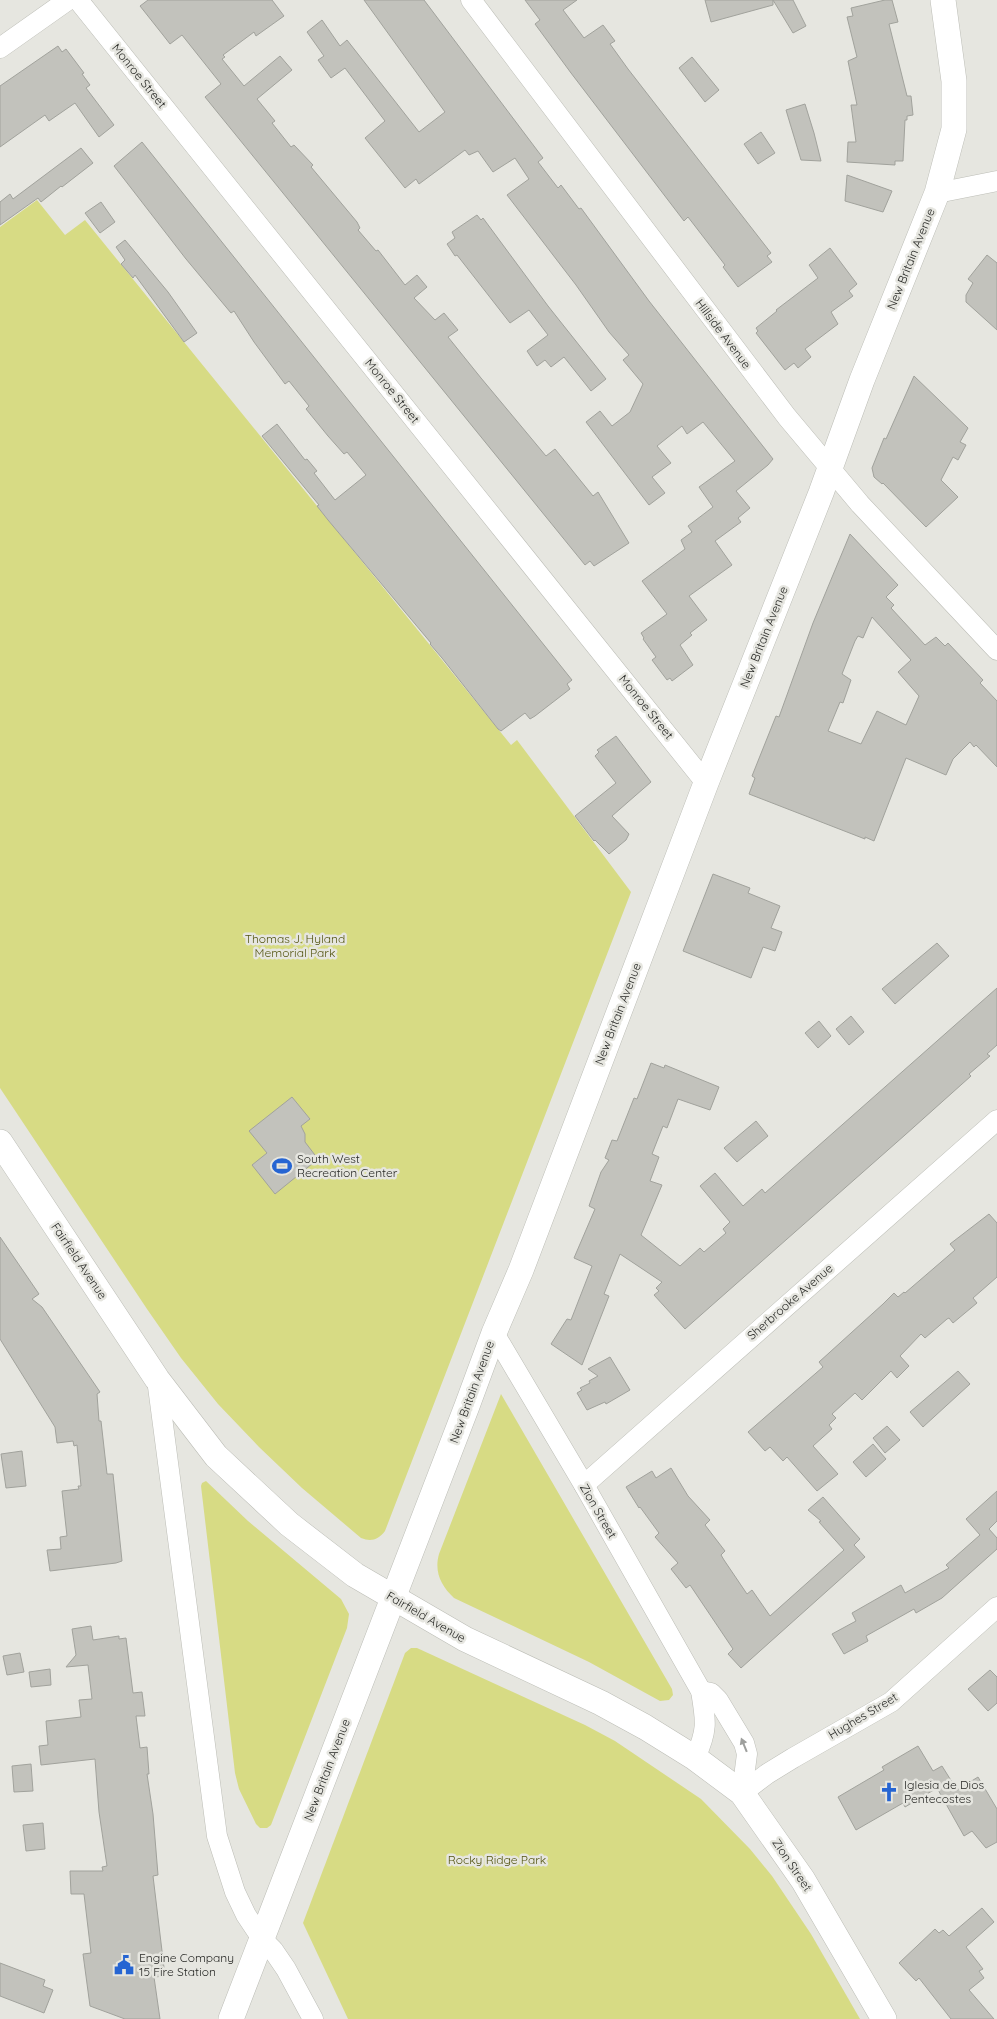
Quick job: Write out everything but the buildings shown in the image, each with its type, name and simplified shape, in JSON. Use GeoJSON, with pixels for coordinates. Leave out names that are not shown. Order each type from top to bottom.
{"type":"FeatureCollection","features":[{"type":"Feature","properties":{"kind":"main road","name":"New Britain Avenue"},"geometry":{"type":"LineString","coordinates":[[231,2019],[494,1332],[521,1270],[706,783],[830,470],[862,380],[936,193],[954,129],[954,82],[943,0]]}},
{"type":"Feature","properties":{"kind":"main road","name":"Fairfield Avenue"},"geometry":{"type":"LineString","coordinates":[[0,1142],[157,1379],[216,1456],[260,1497],[321,1550],[355,1575],[465,1639],[601,1703],[670,1742],[742,1793]]}},
{"type":"Feature","properties":{"kind":"main road","name":"Zion Street"},"geometry":{"type":"LineString","coordinates":[[742,1793],[803,1880],[884,2019]]}},
{"type":"Feature","properties":{"kind":"street"},"geometry":{"type":"LineString","coordinates":[[0,48],[68,0]]}},
{"type":"Feature","properties":{"kind":"street","name":"Monroe Street"},"geometry":{"type":"LineString","coordinates":[[78,0],[706,783]]}},
{"type":"Feature","properties":{"kind":"street","name":"Hillside Avenue"},"geometry":{"type":"LineString","coordinates":[[471,0],[787,417],[830,470],[997,650]]}},
{"type":"Feature","properties":{"kind":"street"},"geometry":{"type":"LineString","coordinates":[[936,193],[997,181]]}},
{"type":"Feature","properties":{"kind":"street","name":"Sherbrooke Avenue"},"geometry":{"type":"LineString","coordinates":[[584,1485],[997,1120]]}},
{"type":"Feature","properties":{"kind":"street","name":"Zion Street"},"geometry":{"type":"LineString","coordinates":[[494,1332],[584,1485],[701,1691],[706,1720],[704,1739],[695,1758]]}},
{"type":"Feature","properties":{"kind":"street","name":"Fairfield Avenue"},"geometry":{"type":"LineString","coordinates":[[157,1379],[218,1836],[235,1892],[246,1915],[286,1969],[313,2019]]}},
{"type":"Feature","properties":{"kind":"street","name":"Hughes Street"},"geometry":{"type":"LineString","coordinates":[[742,1793],[766,1774],[792,1758],[891,1702],[997,1607]]}},
{"type":"Feature","properties":{"kind":"street","name":"Zion Street"},"geometry":{"type":"LineString","coordinates":[[701,1691],[711,1693],[718,1700],[744,1744],[747,1754],[742,1793]]}},
{"type":"Feature","properties":{"kind":"green space","name":"Thomas J. Hyland Memorial Park"},"geometry":{"type":"Polygon","coordinates":[[[37,200],[65,235],[85,220],[511,745],[517,740],[631,892],[385,1531],[374,1539],[361,1538],[302,1488],[218,1404],[181,1358],[147,1309],[0,1088],[0,227],[37,200]]]}},
{"type":"Feature","properties":{"kind":"green space"},"geometry":{"type":"Polygon","coordinates":[[[501,1394],[672,1689],[673,1695],[669,1700],[660,1701],[589,1662],[454,1598],[442,1584],[437,1567],[439,1554],[501,1394]]]}},
{"type":"Feature","properties":{"kind":"green space"},"geometry":{"type":"Polygon","coordinates":[[[206,1481],[248,1521],[341,1599],[349,1614],[347,1628],[271,1825],[267,1828],[260,1828],[256,1824],[239,1789],[235,1773],[201,1486],[206,1481]]]}},
{"type":"Feature","properties":{"kind":"green space","name":"Rocky Ridge Park"},"geometry":{"type":"Polygon","coordinates":[[[411,1648],[417,1648],[585,1725],[615,1741],[701,1799],[750,1849],[772,1876],[811,1934],[860,2019],[348,2019],[303,1923],[405,1653],[411,1648]]]}},
{"type":"Feature","properties":{"kind":"place","name":"South West Recreation Center"},"geometry":{"type":"Point","coordinates":[282,1166]}},
{"type":"Feature","properties":{"kind":"place","name":"Iglesia de Dios Pentecostes"},"geometry":{"type":"Point","coordinates":[889,1792]}},
{"type":"Feature","properties":{"kind":"place","name":"Engine Company 15 Fire Station"},"geometry":{"type":"Point","coordinates":[124,1965]}}]}
